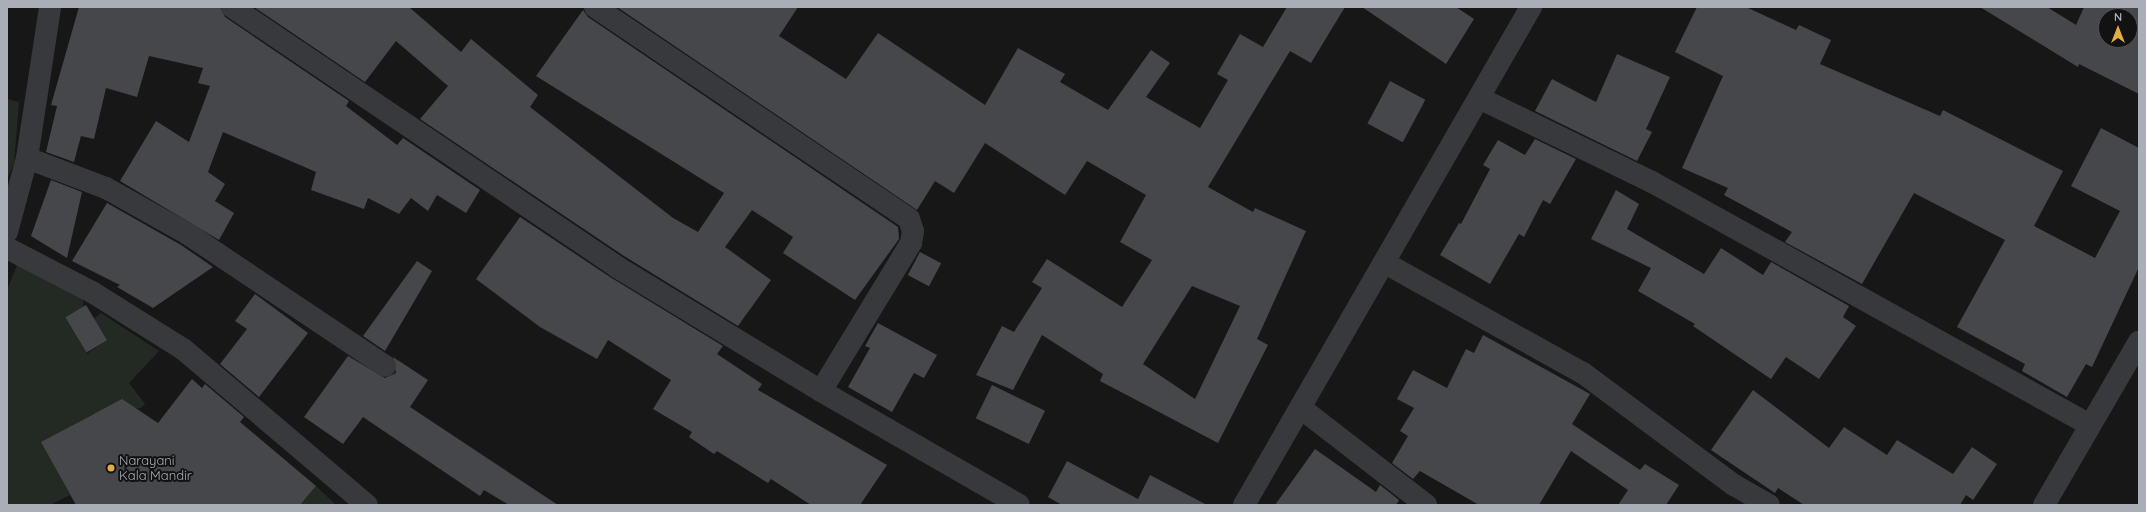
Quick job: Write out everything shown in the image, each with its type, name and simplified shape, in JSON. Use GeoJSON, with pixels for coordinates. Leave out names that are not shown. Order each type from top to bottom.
{"type":"FeatureCollection","features":[{"type":"Feature","properties":{"kind":"street"},"geometry":{"type":"LineString","coordinates":[[7,232],[27,158],[50,7]]}},
{"type":"Feature","properties":{"kind":"street"},"geometry":{"type":"LineString","coordinates":[[232,7],[617,266],[821,391],[1019,505]]}},
{"type":"Feature","properties":{"kind":"street"},"geometry":{"type":"LineString","coordinates":[[596,7],[909,218],[913,231],[911,243],[821,391]]}},
{"type":"Feature","properties":{"kind":"street"},"geometry":{"type":"LineString","coordinates":[[1244,505],[1302,409],[1531,7]]}},
{"type":"Feature","properties":{"kind":"street"},"geometry":{"type":"LineString","coordinates":[[1479,98],[1652,182],[2090,425]]}},
{"type":"Feature","properties":{"kind":"street"},"geometry":{"type":"LineString","coordinates":[[27,158],[106,188],[188,234],[385,366]]}},
{"type":"Feature","properties":{"kind":"street"},"geometry":{"type":"LineString","coordinates":[[7,248],[92,292],[183,349],[367,505]]}},
{"type":"Feature","properties":{"kind":"street"},"geometry":{"type":"LineString","coordinates":[[1385,263],[1583,373],[1734,485],[1769,505]]}},
{"type":"Feature","properties":{"kind":"street"},"geometry":{"type":"LineString","coordinates":[[2044,505],[2139,342]]}},
{"type":"Feature","properties":{"kind":"street"},"geometry":{"type":"LineString","coordinates":[[1302,409],[1426,505]]}},
{"type":"Feature","properties":{"kind":"shaded area"},"geometry":{"type":"Polygon","coordinates":[[[7,99],[19,102],[14,163],[7,179],[7,99]]]}},
{"type":"Feature","properties":{"kind":"shaded area"},"geometry":{"type":"Polygon","coordinates":[[[17,265],[83,299],[87,354],[107,340],[94,319],[101,313],[159,351],[129,383],[145,404],[141,408],[93,414],[42,442],[70,495],[50,505],[7,505],[7,290],[17,265]]]}},
{"type":"Feature","properties":{"kind":"shaded area"},"geometry":{"type":"Polygon","coordinates":[[[316,486],[336,505],[300,505],[316,486]]]}},
{"type":"Feature","properties":{"kind":"building"},"geometry":{"type":"Polygon","coordinates":[[[79,7],[220,7],[225,17],[349,101],[346,106],[397,145],[403,138],[480,190],[466,213],[437,195],[428,211],[411,198],[399,214],[368,198],[364,209],[311,190],[316,172],[223,132],[208,172],[225,184],[215,201],[234,213],[219,240],[120,181],[156,121],[189,142],[210,86],[198,83],[203,68],[149,56],[137,97],[106,88],[94,139],[81,136],[74,162],[46,152],[57,106],[51,105],[79,7]]]}},
{"type":"Feature","properties":{"kind":"building"},"geometry":{"type":"Polygon","coordinates":[[[254,7],[409,7],[461,52],[471,39],[538,95],[530,107],[673,218],[698,232],[724,193],[536,76],[583,10],[588,17],[898,227],[899,239],[855,300],[783,253],[793,237],[752,210],[725,247],[771,280],[738,326],[624,256],[420,119],[448,86],[396,41],[365,82],[254,7]]]}},
{"type":"Feature","properties":{"kind":"building"},"geometry":{"type":"Polygon","coordinates":[[[617,7],[798,7],[779,36],[846,79],[878,33],[985,105],[1018,48],[1065,74],[1060,82],[1108,110],[1151,50],[1170,63],[1146,97],[1200,128],[1228,80],[1217,74],[1240,34],[1263,47],[1287,7],[1345,7],[1311,63],[1290,51],[1208,187],[1253,212],[1255,208],[1306,231],[1257,339],[1268,345],[1218,443],[1100,381],[1103,374],[1042,335],[1013,390],[976,375],[1002,326],[1014,332],[1042,288],[1032,282],[1047,259],[1122,307],[1152,260],[1120,242],[1146,195],[1087,161],[1065,195],[985,143],[954,193],[935,181],[917,210],[617,7]],[[1192,286],[1143,364],[1195,399],[1240,306],[1192,286]]]}},
{"type":"Feature","properties":{"kind":"building"},"geometry":{"type":"Polygon","coordinates":[[[1362,7],[1456,7],[1474,19],[1446,64],[1362,7]]]}},
{"type":"Feature","properties":{"kind":"building"},"geometry":{"type":"Polygon","coordinates":[[[1697,7],[1746,7],[1796,30],[1799,25],[1831,40],[1820,64],[1940,116],[1943,110],[2063,171],[2034,226],[2095,258],[2120,211],[2071,186],[2101,128],[2139,148],[2139,267],[2092,367],[2086,364],[2067,397],[2022,371],[2025,364],[1957,327],[2005,240],[1914,193],[1862,284],[1785,242],[1792,232],[1724,195],[1728,188],[1682,168],[1723,76],[1675,52],[1697,7]]]}},
{"type":"Feature","properties":{"kind":"building"},"geometry":{"type":"Polygon","coordinates":[[[1980,7],[2047,7],[2076,25],[2084,7],[2139,7],[2139,94],[2079,64],[2078,67],[1980,7]]]}},
{"type":"Feature","properties":{"kind":"building"},"geometry":{"type":"Polygon","coordinates":[[[1617,54],[1670,77],[1646,129],[1652,132],[1637,161],[1535,111],[1552,79],[1596,102],[1617,54]]]}},
{"type":"Feature","properties":{"kind":"building"},"geometry":{"type":"Polygon","coordinates":[[[1390,81],[1425,100],[1403,142],[1367,123],[1390,81]]]}},
{"type":"Feature","properties":{"kind":"building"},"geometry":{"type":"Polygon","coordinates":[[[1535,139],[1576,159],[1550,204],[1543,200],[1524,237],[1519,234],[1490,284],[1440,255],[1459,223],[1461,224],[1490,169],[1483,165],[1498,140],[1525,155],[1535,139]]]}},
{"type":"Feature","properties":{"kind":"building"},"geometry":{"type":"Polygon","coordinates":[[[51,180],[82,192],[67,258],[31,236],[51,180]]]}},
{"type":"Feature","properties":{"kind":"building"},"geometry":{"type":"Polygon","coordinates":[[[1616,190],[1639,204],[1627,229],[1704,274],[1721,248],[1763,275],[1771,262],[1849,306],[1843,317],[1856,326],[1819,379],[1786,357],[1771,379],[1693,326],[1695,324],[1638,291],[1651,268],[1591,239],[1616,190]]]}},
{"type":"Feature","properties":{"kind":"building"},"geometry":{"type":"Polygon","coordinates":[[[107,203],[181,245],[213,267],[153,308],[117,287],[120,285],[72,261],[107,203]]]}},
{"type":"Feature","properties":{"kind":"building"},"geometry":{"type":"Polygon","coordinates":[[[520,217],[610,277],[723,346],[717,354],[762,384],[758,390],[887,465],[860,505],[811,505],[771,479],[768,483],[717,451],[714,454],[689,437],[692,432],[653,409],[671,380],[608,340],[597,359],[540,327],[476,279],[520,217]]]}},
{"type":"Feature","properties":{"kind":"building"},"geometry":{"type":"Polygon","coordinates":[[[920,252],[941,263],[929,286],[908,275],[920,252]]]}},
{"type":"Feature","properties":{"kind":"building"},"geometry":{"type":"Polygon","coordinates":[[[417,261],[432,271],[385,351],[363,336],[417,261]]]}},
{"type":"Feature","properties":{"kind":"building"},"geometry":{"type":"Polygon","coordinates":[[[255,294],[308,333],[259,397],[220,364],[247,329],[235,321],[255,294]]]}},
{"type":"Feature","properties":{"kind":"building"},"geometry":{"type":"Polygon","coordinates":[[[86,305],[107,340],[87,353],[65,317],[86,305]]]}},
{"type":"Feature","properties":{"kind":"building"},"geometry":{"type":"Polygon","coordinates":[[[878,323],[937,355],[924,378],[914,373],[892,412],[848,387],[870,348],[865,346],[878,323]]]}},
{"type":"Feature","properties":{"kind":"building"},"geometry":{"type":"Polygon","coordinates":[[[1483,335],[1590,394],[1572,424],[1640,470],[1645,464],[1679,485],[1666,505],[1618,505],[1628,490],[1571,451],[1539,505],[1479,505],[1420,471],[1413,479],[1392,463],[1408,436],[1400,431],[1414,408],[1397,399],[1413,370],[1447,388],[1466,349],[1474,353],[1483,335]]]}},
{"type":"Feature","properties":{"kind":"building"},"geometry":{"type":"Polygon","coordinates":[[[348,356],[385,378],[396,373],[393,357],[428,380],[410,407],[558,505],[509,505],[484,490],[480,496],[363,417],[343,444],[304,417],[348,356]]]}},
{"type":"Feature","properties":{"kind":"building"},"geometry":{"type":"Polygon","coordinates":[[[192,379],[202,388],[205,384],[244,417],[240,422],[316,486],[300,505],[76,505],[41,442],[122,399],[158,423],[192,379]]]}},
{"type":"Feature","properties":{"kind":"building"},"geometry":{"type":"Polygon","coordinates":[[[992,385],[1045,411],[1029,444],[976,418],[992,385]]]}},
{"type":"Feature","properties":{"kind":"building"},"geometry":{"type":"Polygon","coordinates":[[[1753,390],[1829,448],[1844,427],[1887,455],[1897,440],[1953,474],[1972,447],[1997,464],[1973,500],[1966,495],[1960,505],[1804,505],[1778,488],[1775,493],[1711,450],[1753,390]]]}},
{"type":"Feature","properties":{"kind":"building"},"geometry":{"type":"Polygon","coordinates":[[[1315,449],[1376,492],[1380,485],[1399,500],[1396,505],[1275,505],[1315,449]]]}},
{"type":"Feature","properties":{"kind":"building"},"geometry":{"type":"Polygon","coordinates":[[[1067,461],[1138,499],[1150,475],[1207,505],[1062,505],[1048,497],[1067,461]]]}},
{"type":"Feature","properties":{"kind":"place","name":"Narayani Kala Mandir"},"geometry":{"type":"Point","coordinates":[111,468]}}]}
